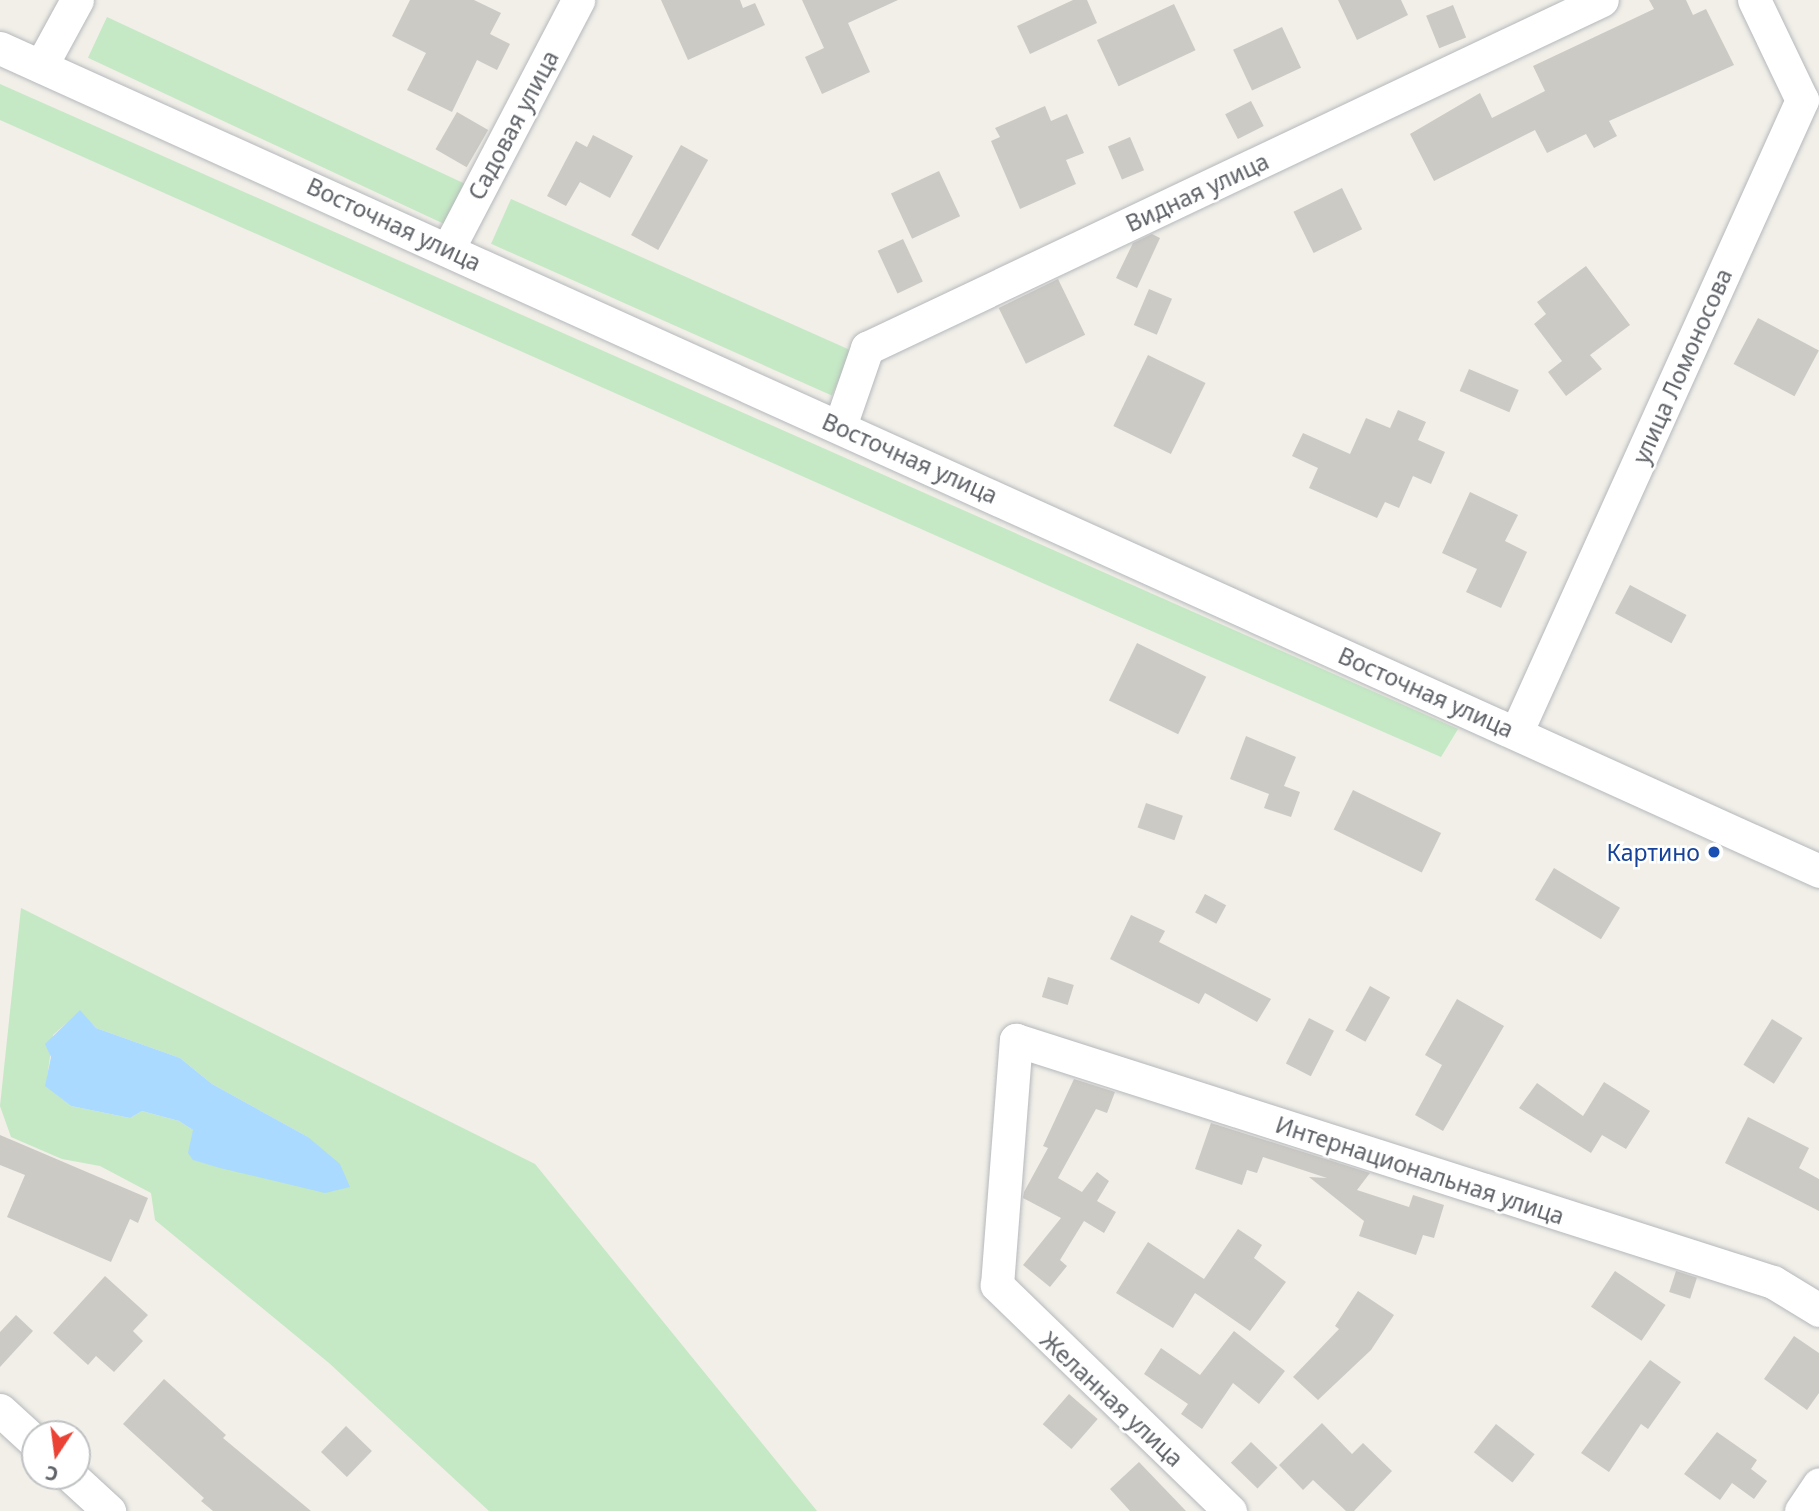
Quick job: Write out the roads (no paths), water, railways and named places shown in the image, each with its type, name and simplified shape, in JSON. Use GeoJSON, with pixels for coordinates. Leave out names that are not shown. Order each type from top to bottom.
{"type":"FeatureCollection","features":[{"type":"Feature","properties":{"kind":"street"},"geometry":{"type":"LineString","coordinates":[[40,66],[77,0]]}},
{"type":"Feature","properties":{"kind":"street","name":"Садовая улица"},"geometry":{"type":"LineString","coordinates":[[448,249],[578,0]]}},
{"type":"Feature","properties":{"kind":"street","name":"Видная улица"},"geometry":{"type":"LineString","coordinates":[[840,426],[867,348],[1602,0]]}},
{"type":"Feature","properties":{"kind":"street","name":"улица Ломоносова"},"geometry":{"type":"LineString","coordinates":[[1516,733],[1801,100],[1754,0]]}},
{"type":"Feature","properties":{"kind":"street","name":"Восточная улица"},"geometry":{"type":"LineString","coordinates":[[0,48],[1819,871]]}},
{"type":"Feature","properties":{"kind":"street","name":"Желанная улица"},"geometry":{"type":"LineString","coordinates":[[1016,1040],[997,1285],[1230,1511]]}},
{"type":"Feature","properties":{"kind":"street","name":"Интернациональная улица"},"geometry":{"type":"LineString","coordinates":[[1016,1040],[1773,1282],[1819,1310]]}},
{"type":"Feature","properties":{"kind":"street"},"geometry":{"type":"LineString","coordinates":[[0,1410],[21,1429]]}},
{"type":"Feature","properties":{"kind":"street"},"geometry":{"type":"LineString","coordinates":[[1801,1511],[1819,1484]]}},
{"type":"Feature","properties":{"kind":"street"},"geometry":{"type":"LineString","coordinates":[[86,1490],[109,1511]]}},
{"type":"Feature","properties":{"kind":"water"},"geometry":{"type":"Polygon","coordinates":[[[80,1010],[96,1028],[180,1058],[212,1084],[308,1137],[340,1164],[350,1187],[325,1193],[220,1168],[193,1160],[188,1153],[193,1130],[179,1121],[142,1111],[130,1118],[71,1106],[45,1086],[51,1057],[45,1044],[80,1010]]]}},
{"type":"Feature","properties":{"kind":"place","name":"Картино"},"geometry":{"type":"Point","coordinates":[1714,852]}}]}
